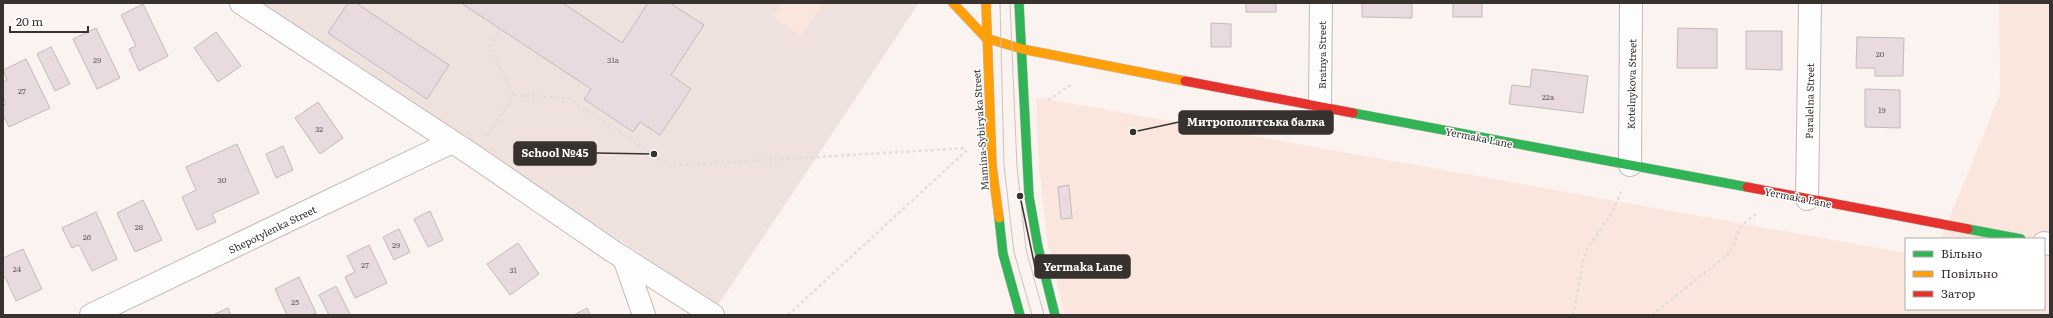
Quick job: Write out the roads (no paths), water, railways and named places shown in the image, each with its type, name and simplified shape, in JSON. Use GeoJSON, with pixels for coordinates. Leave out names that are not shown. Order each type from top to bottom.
{"type":"FeatureCollection","features":[{"type":"Feature","properties":{"kind":"street"},"geometry":{"type":"LineString","coordinates":[[241,3],[474,156],[624,258],[714,315]]}},
{"type":"Feature","properties":{"kind":"street"},"geometry":{"type":"LineString","coordinates":[[954,3],[986,38]]}},
{"type":"Feature","properties":{"kind":"street","name":"Mamina-Sybiryaka Street"},"geometry":{"type":"LineString","coordinates":[[986,3],[986,38],[994,181],[1003,254],[1020,315]]}},
{"type":"Feature","properties":{"kind":"street"},"geometry":{"type":"LineString","coordinates":[[1019,3],[1029,196],[1038,247],[1055,315]]}},
{"type":"Feature","properties":{"kind":"street","name":"Bratnya Street"},"geometry":{"type":"LineString","coordinates":[[1320,108],[1321,3]]}},
{"type":"Feature","properties":{"kind":"street","name":"Kotelnykova Street"},"geometry":{"type":"LineString","coordinates":[[1630,166],[1631,3]]}},
{"type":"Feature","properties":{"kind":"street","name":"Paralelna Street"},"geometry":{"type":"LineString","coordinates":[[1807,199],[1810,3]]}},
{"type":"Feature","properties":{"kind":"street","name":"Yermaka Lane"},"geometry":{"type":"LineString","coordinates":[[986,38],[1022,49],[1320,108],[2016,238]]}},
{"type":"Feature","properties":{"kind":"street","name":"Shepotylenka Street"},"geometry":{"type":"LineString","coordinates":[[91,315],[452,142]]}},
{"type":"Feature","properties":{"kind":"street"},"geometry":{"type":"LineString","coordinates":[[624,258],[644,315]]}},
{"type":"Feature","properties":{"kind":"tram line"},"geometry":{"type":"LineString","coordinates":[[1000,3],[1004,166],[1014,252],[1032,315]]}},
{"type":"Feature","properties":{"kind":"tram line"},"geometry":{"type":"LineString","coordinates":[[1010,3],[1017,167],[1026,249],[1044,315]]}},
{"type":"Feature","properties":{"kind":"place","name":"Митрополитська балка"},"geometry":{"type":"Point","coordinates":[1133,132]}},
{"type":"Feature","properties":{"kind":"place","name":"School №45"},"geometry":{"type":"Point","coordinates":[654,154]}},
{"type":"Feature","properties":{"kind":"place","name":"Yermaka Lane"},"geometry":{"type":"Point","coordinates":[1020,196]}}]}
